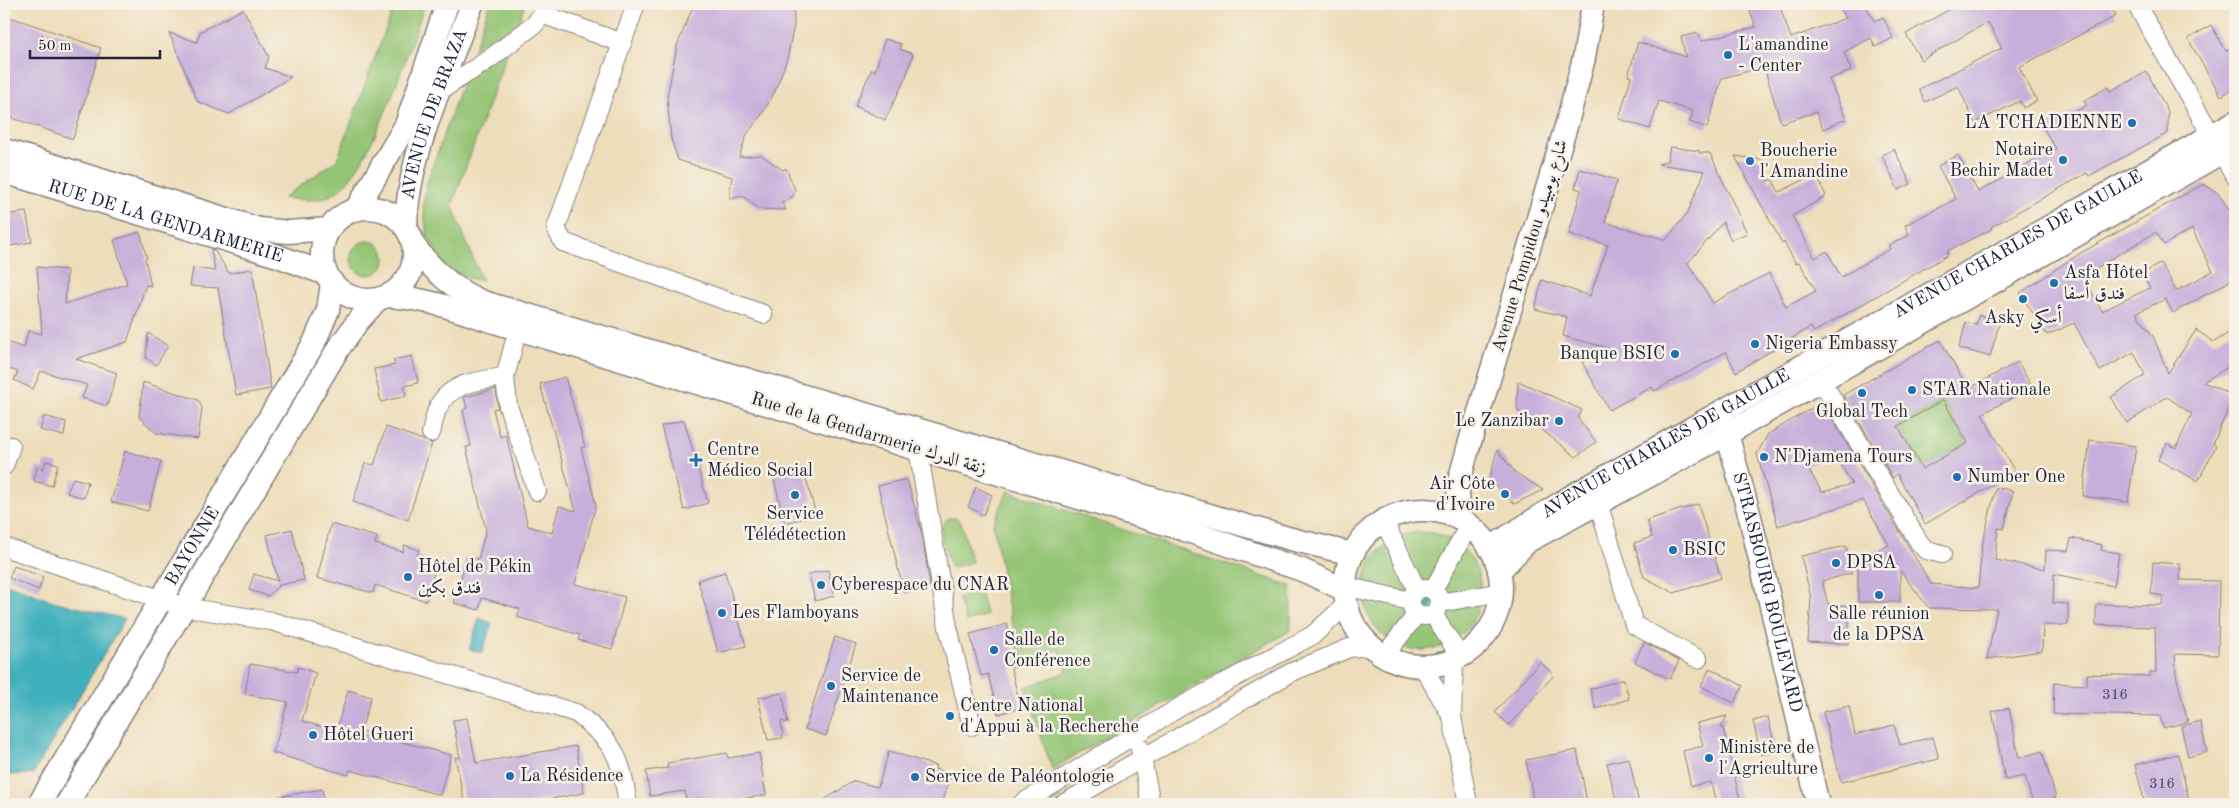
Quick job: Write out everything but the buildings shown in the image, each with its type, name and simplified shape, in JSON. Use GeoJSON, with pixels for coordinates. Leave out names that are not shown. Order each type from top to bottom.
{"type":"FeatureCollection","features":[{"type":"Feature","properties":{"kind":"main road","name":"AVENUE DE BRAZA"},"geometry":{"type":"LineString","coordinates":[[358,208],[406,125],[447,4]]}},
{"type":"Feature","properties":{"kind":"main road","name":"AVENUE DE BRAZA"},"geometry":{"type":"LineString","coordinates":[[410,236],[408,192],[441,90],[472,4]]}},
{"type":"Feature","properties":{"kind":"main road","name":"Avenue Pompidou شارع بومبيدو"},"geometry":{"type":"LineString","coordinates":[[1464,522],[1458,486],[1567,122],[1584,58],[1593,4]]}},
{"type":"Feature","properties":{"kind":"main road","name":"AVENUE CHARLES DE GAULLE"},"geometry":{"type":"LineString","coordinates":[[1500,582],[1528,540],[1727,434],[2223,144],[2235,122]]}},
{"type":"Feature","properties":{"kind":"main road","name":"AVENUE CHARLES DE GAULLE"},"geometry":{"type":"LineString","coordinates":[[1490,548],[1562,501],[1721,411],[2223,144]]}},
{"type":"Feature","properties":{"kind":"main road","name":"RUE DE LA GENDARMERIE"},"geometry":{"type":"LineString","coordinates":[[4,150],[259,229],[289,232],[329,229]]}},
{"type":"Feature","properties":{"kind":"main road","name":"RUE DE LA GENDARMERIE"},"geometry":{"type":"LineString","coordinates":[[4,172],[278,256],[329,278]]}},
{"type":"Feature","properties":{"kind":"main road"},"geometry":{"type":"LineString","coordinates":[[371,207],[384,210],[396,216],[410,236],[412,270],[398,289],[383,298],[357,299],[348,296],[329,278],[322,251],[329,229],[346,213],[358,208],[371,207]]}},
{"type":"Feature","properties":{"kind":"main road","name":"Rue de la Gendarmerie زنقة الدرك"},"geometry":{"type":"LineString","coordinates":[[410,236],[432,268],[454,287],[490,304],[1291,539],[1352,554]]}},
{"type":"Feature","properties":{"kind":"main road","name":"BAYONNE"},"geometry":{"type":"LineString","coordinates":[[38,804],[162,601],[319,334],[330,304],[329,278]]}},
{"type":"Feature","properties":{"kind":"main road","name":"Rue de la Gendarmerie زنقة الدرك"},"geometry":{"type":"LineString","coordinates":[[383,298],[420,299],[443,304],[518,329],[1182,529],[1302,570],[1346,594]]}},
{"type":"Feature","properties":{"kind":"main road","name":"BAYONNE"},"geometry":{"type":"LineString","coordinates":[[67,804],[338,349],[358,321],[383,298]]}},
{"type":"Feature","properties":{"kind":"main road","name":"STRASBOURG BOULEVARD"},"geometry":{"type":"LineString","coordinates":[[1721,411],[1750,517],[1818,804]]}},
{"type":"Feature","properties":{"kind":"main road"},"geometry":{"type":"LineString","coordinates":[[233,481],[253,491]]}},
{"type":"Feature","properties":{"kind":"main road"},"geometry":{"type":"LineString","coordinates":[[1426,510],[1458,486]]}},
{"type":"Feature","properties":{"kind":"main road"},"geometry":{"type":"LineString","coordinates":[[1426,510],[1441,512],[1464,522],[1490,548],[1500,582],[1499,608],[1485,637],[1457,659],[1443,665],[1422,667],[1402,664],[1377,651],[1356,627],[1346,594],[1352,554],[1370,531],[1384,521],[1410,511],[1426,510]]}},
{"type":"Feature","properties":{"kind":"main road"},"geometry":{"type":"LineString","coordinates":[[202,533],[223,544]]}},
{"type":"Feature","properties":{"kind":"street"},"geometry":{"type":"LineString","coordinates":[[634,4],[556,228],[558,234],[563,242],[763,314]]}},
{"type":"Feature","properties":{"kind":"street"},"geometry":{"type":"LineString","coordinates":[[2136,4],[2223,144],[2235,176]]}},
{"type":"Feature","properties":{"kind":"street"},"geometry":{"type":"LineString","coordinates":[[441,90],[488,60],[535,24],[545,9],[622,43]]}},
{"type":"Feature","properties":{"kind":"street"},"geometry":{"type":"LineString","coordinates":[[518,329],[505,377],[508,406],[537,491]]}},
{"type":"Feature","properties":{"kind":"street"},"geometry":{"type":"LineString","coordinates":[[431,433],[437,409],[451,391],[474,381],[505,377]]}},
{"type":"Feature","properties":{"kind":"street"},"geometry":{"type":"LineString","coordinates":[[1821,380],[1919,542],[1926,550],[1942,554]]}},
{"type":"Feature","properties":{"kind":"street"},"geometry":{"type":"LineString","coordinates":[[4,466],[11,446]]}},
{"type":"Feature","properties":{"kind":"street"},"geometry":{"type":"LineString","coordinates":[[918,449],[948,627],[972,726]]}},
{"type":"Feature","properties":{"kind":"street"},"geometry":{"type":"LineString","coordinates":[[1598,502],[1634,625],[1698,659]]}},
{"type":"Feature","properties":{"kind":"street"},"geometry":{"type":"LineString","coordinates":[[1384,521],[1425,602],[1457,659],[1452,717],[1468,804]]}},
{"type":"Feature","properties":{"kind":"street"},"geometry":{"type":"LineString","coordinates":[[1064,804],[1292,672],[1350,648],[1377,651],[1425,602],[1464,522]]}},
{"type":"Feature","properties":{"kind":"street"},"geometry":{"type":"LineString","coordinates":[[4,547],[162,601],[184,607],[271,621],[576,713],[601,732],[615,750],[622,768],[628,804]]}},
{"type":"Feature","properties":{"kind":"street"},"geometry":{"type":"LineString","coordinates":[[1021,804],[1180,707],[1313,635],[1346,594],[1425,602],[1500,582]]}},
{"type":"Feature","properties":{"kind":"street"},"geometry":{"type":"LineString","coordinates":[[1422,667],[1452,717]]}},
{"type":"Feature","properties":{"kind":"street"},"geometry":{"type":"LineString","coordinates":[[1136,735],[1143,758],[1151,804]]}},
{"type":"Feature","properties":{"kind":"green space"},"geometry":{"type":"Polygon","coordinates":[[[395,4],[425,4],[389,104],[364,157],[351,177],[332,195],[312,200],[283,198],[337,160],[395,4]]]}},
{"type":"Feature","properties":{"kind":"green space"},"geometry":{"type":"Polygon","coordinates":[[[490,4],[525,4],[452,205],[482,281],[459,276],[441,261],[427,235],[423,205],[427,182],[490,4]]]}},
{"type":"Feature","properties":{"kind":"green space"},"geometry":{"type":"Polygon","coordinates":[[[368,241],[375,242],[380,246],[384,251],[384,265],[380,270],[375,274],[368,275],[361,274],[356,270],[352,265],[351,258],[352,251],[356,246],[361,242],[368,241]]]}},
{"type":"Feature","properties":{"kind":"green space"},"geometry":{"type":"Polygon","coordinates":[[[1943,400],[1968,443],[1922,469],[1898,426],[1943,400]]]}},
{"type":"Feature","properties":{"kind":"green space"},"geometry":{"type":"Polygon","coordinates":[[[1008,491],[1291,586],[1291,630],[1052,769],[1025,687],[1067,672],[1059,649],[1026,664],[1011,620],[993,524],[1008,491]]]}},
{"type":"Feature","properties":{"kind":"green space"},"geometry":{"type":"Polygon","coordinates":[[[949,518],[956,518],[961,522],[972,562],[951,568],[942,534],[944,522],[949,518]]]}},
{"type":"Feature","properties":{"kind":"green space"},"geometry":{"type":"Polygon","coordinates":[[[1422,532],[1444,537],[1455,542],[1471,558],[1476,569],[1481,591],[1476,613],[1471,624],[1455,640],[1444,645],[1422,650],[1400,645],[1389,640],[1373,624],[1368,613],[1363,591],[1368,569],[1373,558],[1389,542],[1400,537],[1422,532]]]}},
{"type":"Feature","properties":{"kind":"green space"},"geometry":{"type":"Polygon","coordinates":[[[979,590],[987,615],[966,622],[958,597],[979,590]]]}},
{"type":"Feature","properties":{"kind":"water"},"geometry":{"type":"Polygon","coordinates":[[[4,583],[56,602],[125,619],[33,774],[4,775],[4,583]]]}},
{"type":"Feature","properties":{"kind":"water"},"geometry":{"type":"Polygon","coordinates":[[[1423,592],[1433,596],[1430,610],[1423,611],[1417,607],[1417,596],[1423,592]]]}},
{"type":"Feature","properties":{"kind":"water"},"geometry":{"type":"Polygon","coordinates":[[[479,618],[492,623],[482,653],[469,649],[479,618]]]}},
{"type":"Feature","properties":{"kind":"place","name":"L'amandine - Center"},"geometry":{"type":"Point","coordinates":[1728,55]}},
{"type":"Feature","properties":{"kind":"place","name":"LA TCHADIENNE"},"geometry":{"type":"Point","coordinates":[2132,123]}},
{"type":"Feature","properties":{"kind":"place","name":"Notaire Bechir Madet"},"geometry":{"type":"Point","coordinates":[2063,160]}},
{"type":"Feature","properties":{"kind":"place","name":"Boucherie l'Amandine"},"geometry":{"type":"Point","coordinates":[1750,161]}},
{"type":"Feature","properties":{"kind":"place","name":"Asfa Hôtel فندق أسفا"},"geometry":{"type":"Point","coordinates":[2054,283]}},
{"type":"Feature","properties":{"kind":"place","name":"Asky أسكي"},"geometry":{"type":"Point","coordinates":[2023,299]}},
{"type":"Feature","properties":{"kind":"place","name":"Nigeria Embassy"},"geometry":{"type":"Point","coordinates":[1755,344]}},
{"type":"Feature","properties":{"kind":"place","name":"Banque BSIC"},"geometry":{"type":"Point","coordinates":[1675,354]}},
{"type":"Feature","properties":{"kind":"place","name":"STAR Nationale"},"geometry":{"type":"Point","coordinates":[1912,390]}},
{"type":"Feature","properties":{"kind":"place","name":"Global Tech"},"geometry":{"type":"Point","coordinates":[1862,393]}},
{"type":"Feature","properties":{"kind":"place","name":"Le Zanzibar"},"geometry":{"type":"Point","coordinates":[1559,421]}},
{"type":"Feature","properties":{"kind":"place","name":"N'Djamena Tours"},"geometry":{"type":"Point","coordinates":[1764,457]}},
{"type":"Feature","properties":{"kind":"place","name":"Centre Médico Social"},"geometry":{"type":"Point","coordinates":[696,460]}},
{"type":"Feature","properties":{"kind":"place","name":"Number One"},"geometry":{"type":"Point","coordinates":[1957,477]}},
{"type":"Feature","properties":{"kind":"place","name":"Air Côte d'Ivoire"},"geometry":{"type":"Point","coordinates":[1505,494]}},
{"type":"Feature","properties":{"kind":"place","name":"Service Télédétection"},"geometry":{"type":"Point","coordinates":[795,495]}},
{"type":"Feature","properties":{"kind":"place","name":"BSIC"},"geometry":{"type":"Point","coordinates":[1673,550]}},
{"type":"Feature","properties":{"kind":"place","name":"DPSA"},"geometry":{"type":"Point","coordinates":[1836,563]}},
{"type":"Feature","properties":{"kind":"place","name":"Hôtel de Pékin فندق بكين"},"geometry":{"type":"Point","coordinates":[408,577]}},
{"type":"Feature","properties":{"kind":"place","name":"Cyberespace du CNAR"},"geometry":{"type":"Point","coordinates":[821,585]}},
{"type":"Feature","properties":{"kind":"place","name":"Salle réunion de la DPSA"},"geometry":{"type":"Point","coordinates":[1879,595]}},
{"type":"Feature","properties":{"kind":"place","name":"Les Flamboyans"},"geometry":{"type":"Point","coordinates":[722,613]}},
{"type":"Feature","properties":{"kind":"place","name":"Salle de Conférence"},"geometry":{"type":"Point","coordinates":[994,650]}},
{"type":"Feature","properties":{"kind":"place","name":"Service de Maintenance"},"geometry":{"type":"Point","coordinates":[831,686]}},
{"type":"Feature","properties":{"kind":"place","name":"Centre National d'Appui à la Recherche"},"geometry":{"type":"Point","coordinates":[950,716]}},
{"type":"Feature","properties":{"kind":"place","name":"Hôtel Gueri"},"geometry":{"type":"Point","coordinates":[313,735]}},
{"type":"Feature","properties":{"kind":"place","name":"Ministère de l'Agriculture"},"geometry":{"type":"Point","coordinates":[1709,758]}},
{"type":"Feature","properties":{"kind":"place","name":"La Résidence"},"geometry":{"type":"Point","coordinates":[510,776]}},
{"type":"Feature","properties":{"kind":"place","name":"Service de Paléontologie"},"geometry":{"type":"Point","coordinates":[915,777]}}]}
